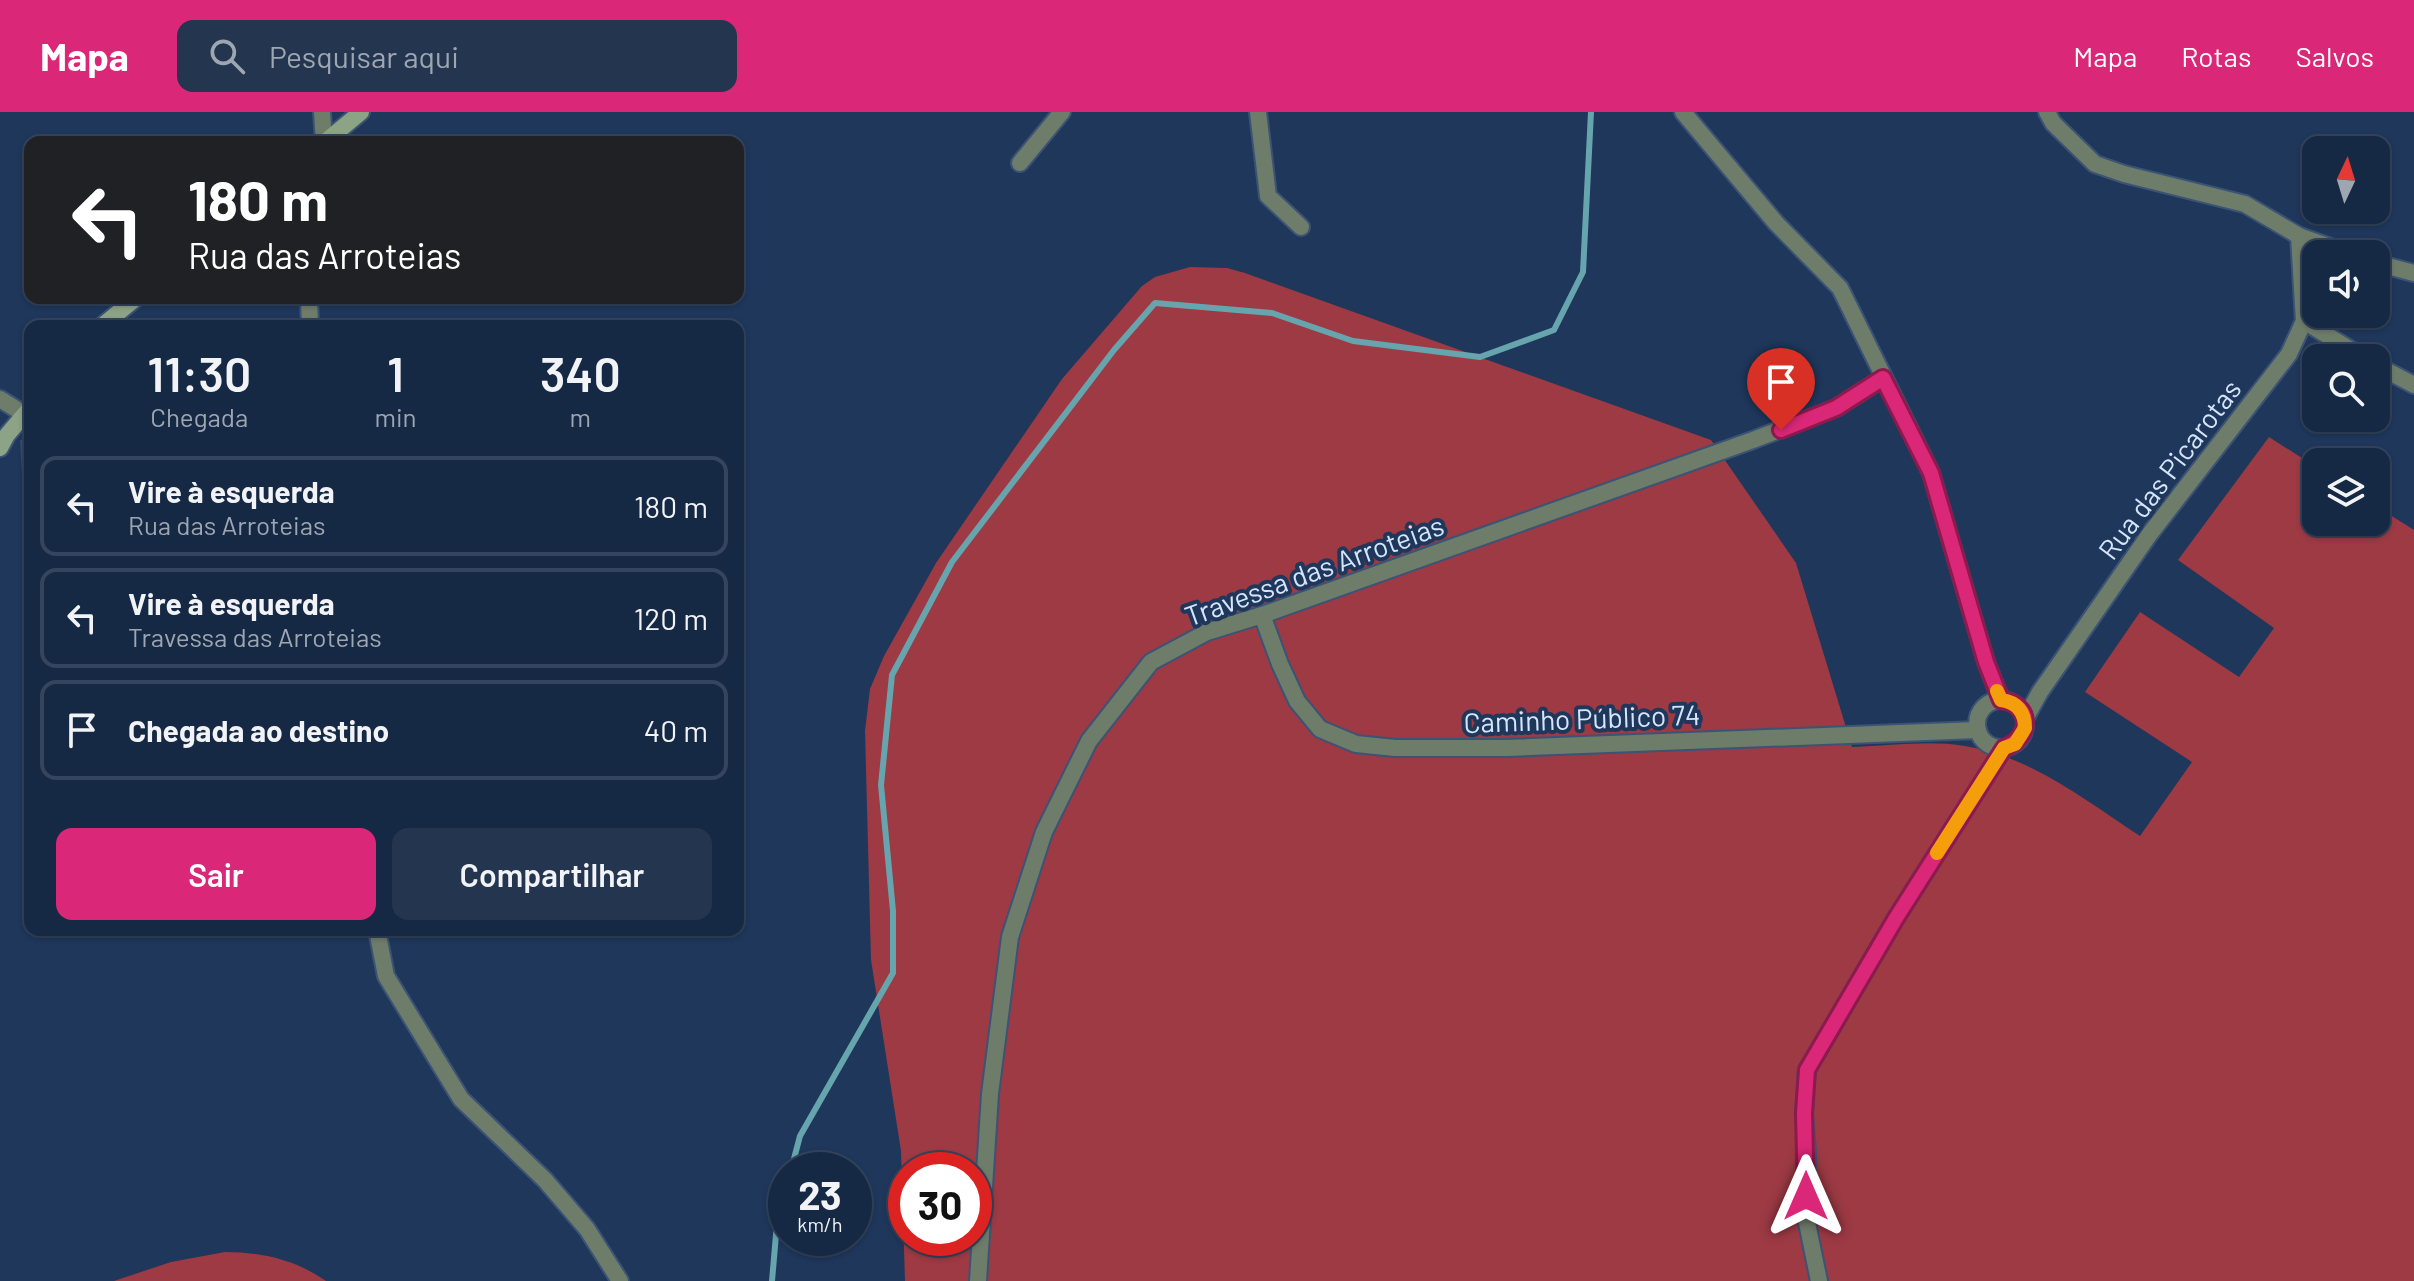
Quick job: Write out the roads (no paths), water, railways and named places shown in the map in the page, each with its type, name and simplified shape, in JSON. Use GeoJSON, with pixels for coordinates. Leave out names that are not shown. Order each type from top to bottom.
{"type":"FeatureCollection","features":[{"type":"Feature","properties":{"kind":"main road"},"geometry":{"type":"LineString","coordinates":[[332,136],[361,112]]}},
{"type":"Feature","properties":{"kind":"main road"},"geometry":{"type":"LineString","coordinates":[[109,320],[129,304]]}},
{"type":"Feature","properties":{"kind":"main road"},"geometry":{"type":"LineString","coordinates":[[0,448],[24,415]]}},
{"type":"Feature","properties":{"kind":"street"},"geometry":{"type":"LineString","coordinates":[[322,112],[324,136]]}},
{"type":"Feature","properties":{"kind":"street"},"geometry":{"type":"LineString","coordinates":[[1020,163],[1062,112]]}},
{"type":"Feature","properties":{"kind":"street"},"geometry":{"type":"LineString","coordinates":[[1258,112],[1268,196],[1301,227]]}},
{"type":"Feature","properties":{"kind":"street"},"geometry":{"type":"LineString","coordinates":[[1683,112],[1776,223],[1840,288],[1878,359],[1883,378],[1931,473],[1986,662],[2001,700]]}},
{"type":"Feature","properties":{"kind":"street"},"geometry":{"type":"LineString","coordinates":[[2047,112],[2053,123],[2095,164],[2245,204],[2310,240]]}},
{"type":"Feature","properties":{"kind":"street","name":"Rua das Picarotas"},"geometry":{"type":"LineString","coordinates":[[2299,236],[2302,287]]}},
{"type":"Feature","properties":{"kind":"street"},"geometry":{"type":"LineString","coordinates":[[2390,267],[2414,273]]}},
{"type":"Feature","properties":{"kind":"street","name":"Rua das Picarotas"},"geometry":{"type":"LineString","coordinates":[[2025,719],[2040,692],[2149,535],[2289,354],[2302,325]]}},
{"type":"Feature","properties":{"kind":"street"},"geometry":{"type":"LineString","coordinates":[[2315,328],[2341,344]]}},
{"type":"Feature","properties":{"kind":"street"},"geometry":{"type":"LineString","coordinates":[[2390,372],[2414,385]]}},
{"type":"Feature","properties":{"kind":"street","name":"Travessa das Arroteias"},"geometry":{"type":"LineString","coordinates":[[978,1281],[990,1094],[1010,937],[1044,832],[1089,741],[1151,662],[1207,632],[1262,615],[1836,408],[1883,378]]}},
{"type":"Feature","properties":{"kind":"street"},"geometry":{"type":"LineString","coordinates":[[0,399],[24,410]]}},
{"type":"Feature","properties":{"kind":"street","name":"Caminho Público 74"},"geometry":{"type":"LineString","coordinates":[[1262,615],[1297,701],[1320,729],[1356,744],[1395,748],[1507,748],[1978,730]]}},
{"type":"Feature","properties":{"kind":"street"},"geometry":{"type":"LineString","coordinates":[[1819,1281],[1806,1218],[1804,1113],[1807,1070],[1896,918],[2004,748],[2021,738],[2025,719],[2015,704],[1993,701],[1978,716],[1978,730],[1987,744],[2004,748]]}},
{"type":"Feature","properties":{"kind":"street"},"geometry":{"type":"LineString","coordinates":[[378,936],[386,976],[461,1099],[565,1202],[610,1261],[620,1281]]}},
{"type":"Feature","properties":{"kind":"waterway"},"geometry":{"type":"LineString","coordinates":[[796,1152],[800,1136],[893,973],[893,911],[881,785],[892,675],[952,562],[1114,350],[1155,303],[1272,313],[1353,341],[1480,357],[1554,330],[1583,272],[1591,112]]}},
{"type":"Feature","properties":{"kind":"waterway"},"geometry":{"type":"LineString","coordinates":[[772,1281],[774,1256]]}}]}
